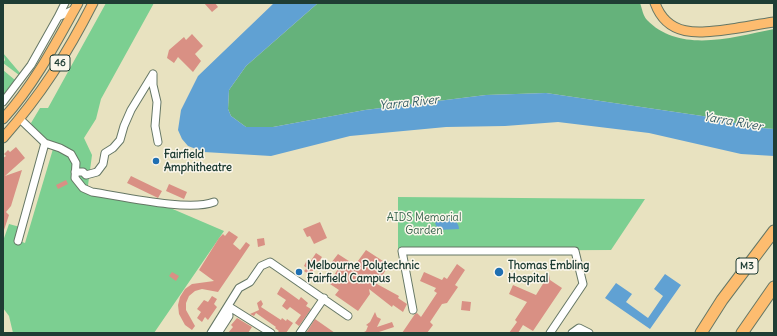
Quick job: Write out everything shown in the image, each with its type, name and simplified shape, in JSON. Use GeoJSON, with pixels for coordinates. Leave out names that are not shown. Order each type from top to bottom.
{"type":"FeatureCollection","features":[{"type":"Feature","properties":{"kind":"highway","name":"M3"},"geometry":{"type":"LineString","coordinates":[[701,333],[726,295],[774,232]]}},
{"type":"Feature","properties":{"kind":"highway"},"geometry":{"type":"LineString","coordinates":[[742,333],[774,287]]}},
{"type":"Feature","properties":{"kind":"main road","name":"46"},"geometry":{"type":"LineString","coordinates":[[3,138],[20,119],[53,75],[93,3]]}},
{"type":"Feature","properties":{"kind":"main road"},"geometry":{"type":"LineString","coordinates":[[655,3],[666,21],[678,29],[690,33],[774,22]]}},
{"type":"Feature","properties":{"kind":"main road","name":"46"},"geometry":{"type":"LineString","coordinates":[[5,117],[32,81],[59,39],[76,6]]}},
{"type":"Feature","properties":{"kind":"street"},"geometry":{"type":"LineString","coordinates":[[5,117],[5,100],[37,55],[65,3]]}},
{"type":"Feature","properties":{"kind":"street"},"geometry":{"type":"LineString","coordinates":[[58,17],[76,6]]}},
{"type":"Feature","properties":{"kind":"street"},"geometry":{"type":"LineString","coordinates":[[75,172],[83,172],[86,175],[97,172],[103,164],[105,153],[113,148],[120,140],[129,116],[153,74],[153,85],[157,102],[155,126],[158,142]]}},
{"type":"Feature","properties":{"kind":"street"},"geometry":{"type":"LineString","coordinates":[[20,119],[45,143],[60,148],[71,154],[76,163],[75,178],[83,188],[92,192],[167,204],[202,204],[214,202]]}},
{"type":"Feature","properties":{"kind":"street"},"geometry":{"type":"LineString","coordinates":[[18,241],[45,143]]}},
{"type":"Feature","properties":{"kind":"street"},"geometry":{"type":"LineString","coordinates":[[83,188],[86,175]]}},
{"type":"Feature","properties":{"kind":"street"},"geometry":{"type":"LineString","coordinates":[[413,310],[402,251],[575,251],[584,284],[550,333]]}},
{"type":"Feature","properties":{"kind":"street"},"geometry":{"type":"LineString","coordinates":[[211,333],[239,288],[250,282],[261,266],[266,262],[273,262],[348,316]]}},
{"type":"Feature","properties":{"kind":"street"},"geometry":{"type":"LineString","coordinates":[[300,333],[324,298]]}},
{"type":"Feature","properties":{"kind":"street"},"geometry":{"type":"LineString","coordinates":[[218,333],[229,316],[228,306]]}},
{"type":"Feature","properties":{"kind":"street"},"geometry":{"type":"LineString","coordinates":[[228,306],[271,333]]}},
{"type":"Feature","properties":{"kind":"street"},"geometry":{"type":"LineString","coordinates":[[572,333],[579,328],[589,333]]}},
{"type":"Feature","properties":{"kind":"green space"},"geometry":{"type":"Polygon","coordinates":[[[106,3],[154,3],[101,99],[96,119],[84,138],[92,155],[87,193],[168,207],[224,231],[154,333],[13,333],[9,316],[3,308],[3,241],[9,224],[20,227],[17,240],[25,243],[53,149],[40,145],[31,123],[40,108],[48,108],[106,3]]]}},
{"type":"Feature","properties":{"kind":"green space"},"geometry":{"type":"Polygon","coordinates":[[[318,3],[640,3],[647,20],[660,30],[675,37],[691,40],[725,39],[774,29],[774,129],[750,127],[716,118],[546,93],[486,95],[365,110],[273,127],[246,127],[231,116],[228,109],[229,90],[246,66],[318,3]]]}},
{"type":"Feature","properties":{"kind":"green space"},"geometry":{"type":"Polygon","coordinates":[[[3,53],[20,73],[19,75],[3,63],[5,60],[3,53]]]}},
{"type":"Feature","properties":{"kind":"green space"},"geometry":{"type":"Polygon","coordinates":[[[3,70],[15,80],[3,95],[3,70]]]}},
{"type":"Feature","properties":{"kind":"green space","name":"AIDS Memorial Garden"},"geometry":{"type":"Polygon","coordinates":[[[398,197],[645,199],[611,250],[398,251],[398,197]]]}},
{"type":"Feature","properties":{"kind":"water"},"geometry":{"type":"Polygon","coordinates":[[[274,3],[318,3],[246,66],[229,90],[228,109],[231,116],[246,127],[273,127],[365,110],[486,95],[546,93],[716,118],[750,127],[774,129],[774,156],[741,154],[649,133],[558,122],[505,126],[446,127],[350,136],[271,156],[204,152],[188,146],[182,139],[178,130],[181,110],[198,76],[274,3]]]}},
{"type":"Feature","properties":{"kind":"water"},"geometry":{"type":"Polygon","coordinates":[[[442,217],[456,222],[459,229],[438,230],[435,223],[442,217]]]}},
{"type":"Feature","properties":{"kind":"water"},"geometry":{"type":"Polygon","coordinates":[[[665,274],[681,285],[650,329],[605,298],[616,283],[632,294],[626,302],[648,318],[663,296],[654,289],[665,274]]]}},
{"type":"Feature","properties":{"kind":"building"},"geometry":{"type":"Polygon","coordinates":[[[204,3],[215,3],[218,7],[212,12],[204,3]]]}},
{"type":"Feature","properties":{"kind":"building"},"geometry":{"type":"Polygon","coordinates":[[[192,34],[203,46],[195,54],[201,61],[193,72],[178,57],[174,63],[167,58],[169,50],[184,37],[186,40],[192,34]]]}},
{"type":"Feature","properties":{"kind":"building"},"geometry":{"type":"Polygon","coordinates":[[[16,147],[25,158],[5,176],[22,170],[11,206],[6,212],[9,215],[4,230],[3,158],[6,156],[4,154],[8,150],[10,152],[16,147]]]}},
{"type":"Feature","properties":{"kind":"building"},"geometry":{"type":"Polygon","coordinates":[[[131,176],[162,191],[158,198],[127,183],[131,176]]]}},
{"type":"Feature","properties":{"kind":"building"},"geometry":{"type":"Polygon","coordinates":[[[66,180],[68,184],[58,189],[56,185],[66,180]]]}},
{"type":"Feature","properties":{"kind":"building"},"geometry":{"type":"Polygon","coordinates":[[[169,184],[187,192],[184,199],[166,191],[169,184]]]}},
{"type":"Feature","properties":{"kind":"building"},"geometry":{"type":"Polygon","coordinates":[[[320,222],[327,238],[314,244],[310,236],[307,237],[303,229],[320,222]]]}},
{"type":"Feature","properties":{"kind":"building"},"geometry":{"type":"Polygon","coordinates":[[[229,231],[238,237],[233,244],[240,250],[246,242],[250,245],[218,292],[202,289],[195,291],[189,296],[186,303],[186,310],[195,326],[192,330],[185,325],[179,314],[178,305],[180,297],[185,289],[192,284],[214,281],[199,270],[219,238],[223,234],[225,236],[229,231]]]}},
{"type":"Feature","properties":{"kind":"building"},"geometry":{"type":"Polygon","coordinates":[[[264,238],[265,245],[258,247],[257,239],[264,238]]]}},
{"type":"Feature","properties":{"kind":"building"},"geometry":{"type":"Polygon","coordinates":[[[366,250],[389,265],[377,284],[399,296],[398,298],[407,304],[403,312],[393,305],[392,307],[369,289],[370,294],[358,311],[335,295],[339,290],[330,284],[338,269],[331,263],[338,254],[355,265],[366,250]]]}},
{"type":"Feature","properties":{"kind":"building"},"geometry":{"type":"Polygon","coordinates":[[[316,253],[322,257],[310,275],[304,271],[307,268],[304,266],[307,260],[310,262],[316,253]]]}},
{"type":"Feature","properties":{"kind":"building"},"geometry":{"type":"Polygon","coordinates":[[[457,264],[465,270],[455,285],[458,287],[447,303],[442,304],[430,322],[433,325],[427,333],[402,333],[415,314],[417,313],[421,317],[437,293],[434,291],[436,288],[420,281],[424,272],[442,280],[444,277],[447,279],[457,264]]]}},
{"type":"Feature","properties":{"kind":"building"},"geometry":{"type":"Polygon","coordinates":[[[172,272],[179,276],[176,281],[169,276],[172,272]]]}},
{"type":"Feature","properties":{"kind":"building"},"geometry":{"type":"Polygon","coordinates":[[[549,274],[550,280],[562,288],[533,331],[523,325],[518,333],[509,333],[517,322],[515,320],[527,302],[509,294],[513,285],[536,295],[549,274]]]}},
{"type":"Feature","properties":{"kind":"building"},"geometry":{"type":"Polygon","coordinates":[[[281,287],[299,300],[301,297],[308,303],[306,306],[311,309],[299,326],[295,323],[301,315],[290,307],[287,310],[282,306],[286,300],[277,294],[281,287]]]}},
{"type":"Feature","properties":{"kind":"building"},"geometry":{"type":"Polygon","coordinates":[[[212,296],[217,299],[214,304],[217,307],[208,320],[205,317],[202,322],[197,318],[201,312],[197,309],[204,300],[208,302],[212,296]]]}},
{"type":"Feature","properties":{"kind":"building"},"geometry":{"type":"Polygon","coordinates":[[[261,300],[263,304],[261,307],[281,320],[282,318],[286,321],[287,319],[293,323],[286,333],[277,333],[279,331],[275,328],[276,327],[256,313],[254,316],[250,314],[259,310],[257,303],[261,300]]]}},
{"type":"Feature","properties":{"kind":"building"},"geometry":{"type":"Polygon","coordinates":[[[462,301],[471,302],[470,311],[461,310],[462,301]]]}},
{"type":"Feature","properties":{"kind":"building"},"geometry":{"type":"Polygon","coordinates":[[[375,312],[377,317],[381,319],[377,327],[392,322],[394,327],[376,333],[362,333],[366,331],[368,326],[366,325],[370,322],[375,312]]]}},
{"type":"Feature","properties":{"kind":"building"},"geometry":{"type":"Polygon","coordinates":[[[237,318],[252,327],[248,333],[228,333],[233,327],[231,325],[237,318]]]}},
{"type":"Feature","properties":{"kind":"building"},"geometry":{"type":"Polygon","coordinates":[[[315,319],[335,333],[306,333],[315,319]]]}},
{"type":"Feature","properties":{"kind":"place","name":"Fairfield Amphitheatre"},"geometry":{"type":"Point","coordinates":[156,161]}},
{"type":"Feature","properties":{"kind":"place","name":"Melbourne Polytechnic Fairfield Campus"},"geometry":{"type":"Point","coordinates":[299,272]}},
{"type":"Feature","properties":{"kind":"place","name":"Thomas Embling Hospital"},"geometry":{"type":"Point","coordinates":[499,272]}},
{"type":"Feature","properties":{"kind":"water label","name":"Yarra River"},"geometry":{"type":"Point","coordinates":[409,103]}},
{"type":"Feature","properties":{"kind":"water label","name":"Yarra River"},"geometry":{"type":"Point","coordinates":[733,122]}}]}
